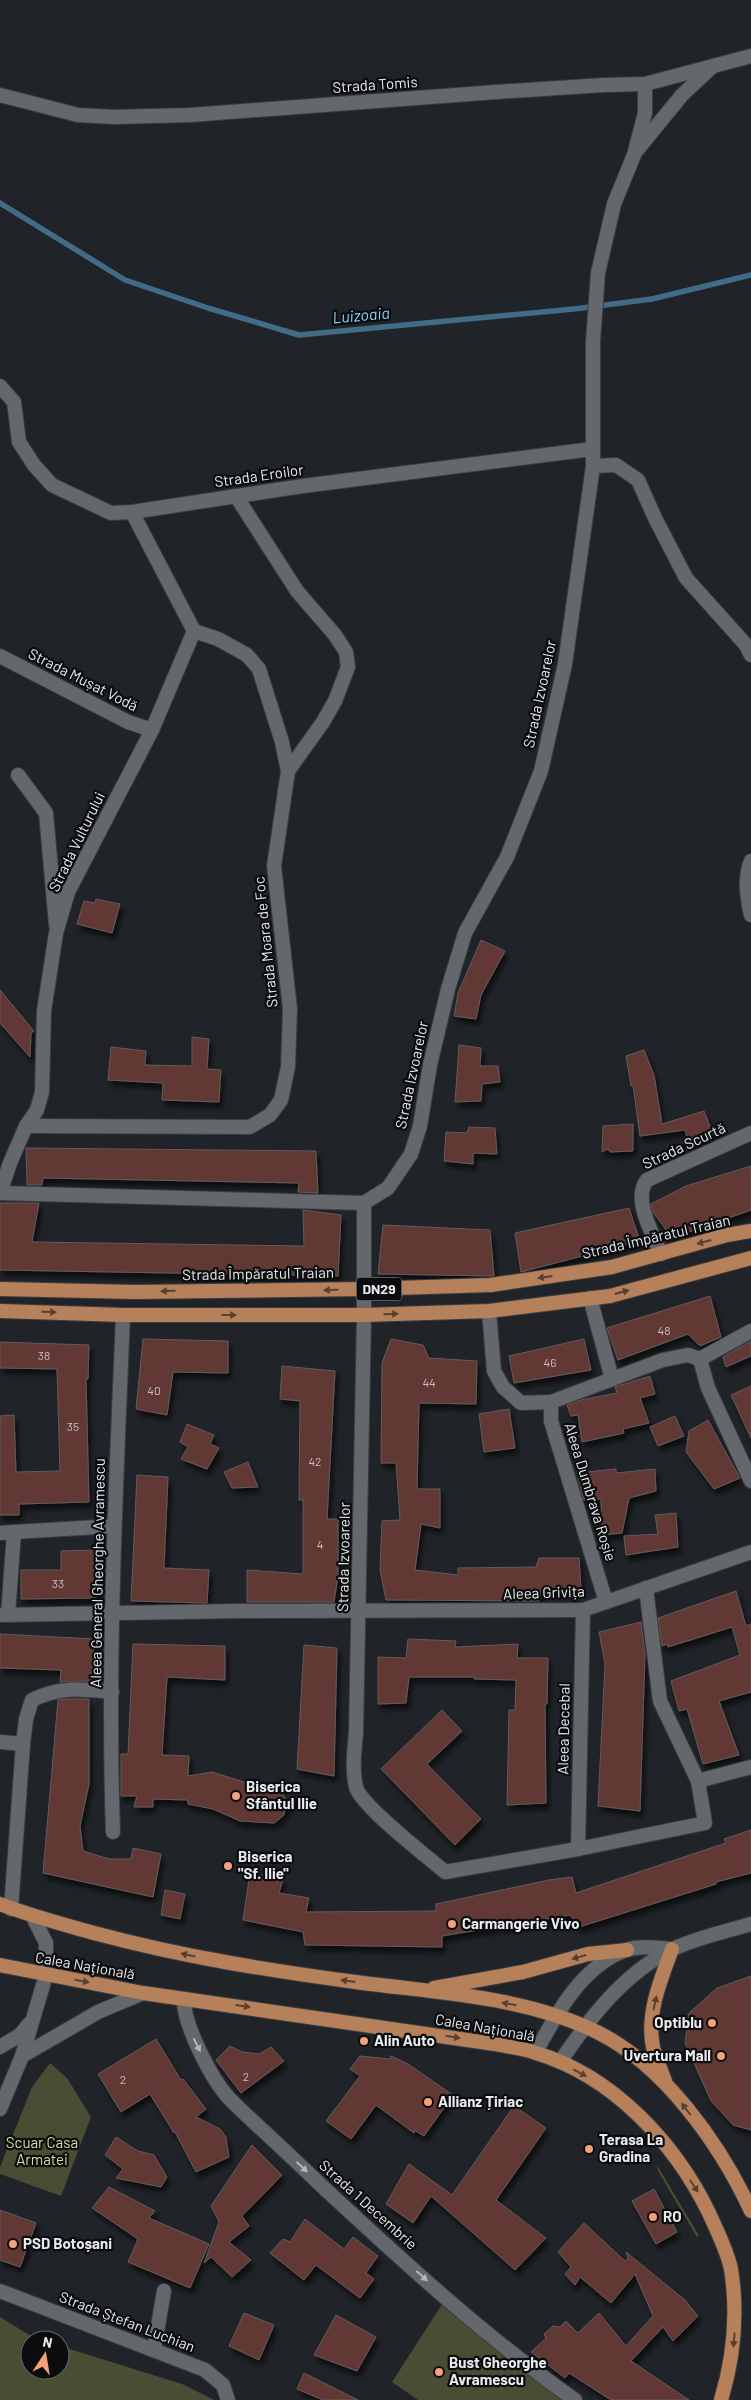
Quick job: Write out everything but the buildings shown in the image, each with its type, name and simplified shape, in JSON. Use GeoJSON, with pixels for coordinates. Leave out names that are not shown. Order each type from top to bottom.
{"type":"FeatureCollection","features":[{"type":"Feature","properties":{"kind":"main road","name":"Strada Împăratul Traian"},"geometry":{"type":"LineString","coordinates":[[0,1289],[134,1292],[364,1289],[491,1285],[612,1267],[727,1235],[750,1235]]}},
{"type":"Feature","properties":{"kind":"main road","name":"DN29"},"geometry":{"type":"LineString","coordinates":[[0,1311],[123,1315],[489,1312],[610,1296],[751,1258]]}},
{"type":"Feature","properties":{"kind":"main road","name":"Calea Națională"},"geometry":{"type":"LineString","coordinates":[[6,1906],[33,1916],[140,1945],[233,1965],[421,1990],[557,2014],[618,2044],[666,2084],[726,2164],[751,2211]]}},
{"type":"Feature","properties":{"kind":"main road"},"geometry":{"type":"LineString","coordinates":[[666,2084],[653,2047],[651,2025],[654,2002],[672,1949]]}},
{"type":"Feature","properties":{"kind":"main road"},"geometry":{"type":"LineString","coordinates":[[421,1990],[523,1972],[588,1954],[627,1950]]}},
{"type":"Feature","properties":{"kind":"main road","name":"Calea Națională"},"geometry":{"type":"LineString","coordinates":[[0,1965],[143,1993],[301,2014],[536,2052],[560,2062],[607,2090],[635,2112],[665,2144],[697,2190],[722,2241],[731,2268],[735,2317],[733,2349],[721,2400]]}},
{"type":"Feature","properties":{"kind":"street","name":"Strada Tomis"},"geometry":{"type":"LineString","coordinates":[[0,95],[78,115],[114,117],[190,115],[526,90],[644,84],[751,56]]}},
{"type":"Feature","properties":{"kind":"street","name":"Strada Izvoarelor"},"geometry":{"type":"LineString","coordinates":[[634,155],[682,95],[714,65]]}},
{"type":"Feature","properties":{"kind":"street","name":"Strada Izvoarelor"},"geometry":{"type":"LineString","coordinates":[[578,1849],[445,1872],[372,1808],[357,1790],[353,1766],[356,1734],[359,1612],[364,1203],[388,1188],[410,1154],[420,1126],[430,1065],[448,989],[464,933],[507,857],[541,770],[565,664],[593,466],[593,341],[598,273],[614,204],[634,155],[645,113],[644,84]]}},
{"type":"Feature","properties":{"kind":"street","name":"Strada Eroilor"},"geometry":{"type":"LineString","coordinates":[[0,386],[14,402],[19,442],[34,465],[52,486],[111,513],[132,512],[236,496],[592,449]]}},
{"type":"Feature","properties":{"kind":"street"},"geometry":{"type":"LineString","coordinates":[[593,466],[616,466],[638,480],[686,578],[746,645],[751,655]]}},
{"type":"Feature","properties":{"kind":"street"},"geometry":{"type":"LineString","coordinates":[[236,496],[297,591],[335,635],[346,652],[348,667],[335,701],[324,722],[288,771]]}},
{"type":"Feature","properties":{"kind":"street"},"geometry":{"type":"LineString","coordinates":[[132,512],[194,631]]}},
{"type":"Feature","properties":{"kind":"street","name":"Strada Moara de Foc"},"geometry":{"type":"LineString","coordinates":[[26,1126],[250,1127],[270,1115],[281,1100],[288,1067],[290,1009],[274,866],[288,771],[282,742],[259,669],[247,655],[218,639],[194,631]]}},
{"type":"Feature","properties":{"kind":"street","name":"Strada Vulturului"},"geometry":{"type":"LineString","coordinates":[[0,1193],[26,1126],[37,1110],[42,1092],[44,1011],[56,933],[68,892],[152,730],[194,631]]}},
{"type":"Feature","properties":{"kind":"street","name":"Strada Mușat Vodă"},"geometry":{"type":"LineString","coordinates":[[0,656],[128,722],[152,730]]}},
{"type":"Feature","properties":{"kind":"street"},"geometry":{"type":"LineString","coordinates":[[18,776],[46,813],[56,933]]}},
{"type":"Feature","properties":{"kind":"street"},"geometry":{"type":"LineString","coordinates":[[750,867],[748,901],[751,915]]}},
{"type":"Feature","properties":{"kind":"street","name":"Strada Scurtă"},"geometry":{"type":"LineString","coordinates":[[660,1254],[642,1201],[642,1186],[646,1180],[751,1133]]}},
{"type":"Feature","properties":{"kind":"street"},"geometry":{"type":"LineString","coordinates":[[0,1193],[364,1203]]}},
{"type":"Feature","properties":{"kind":"street"},"geometry":{"type":"LineString","coordinates":[[590,1298],[612,1379]]}},
{"type":"Feature","properties":{"kind":"street"},"geometry":{"type":"LineString","coordinates":[[489,1312],[494,1371],[503,1387],[521,1404],[551,1402],[663,1360],[688,1355],[700,1359],[751,1331]]}},
{"type":"Feature","properties":{"kind":"street","name":"Aleea General Gheorghe Avramescu"},"geometry":{"type":"LineString","coordinates":[[113,1832],[114,1526],[123,1315]]}},
{"type":"Feature","properties":{"kind":"street"},"geometry":{"type":"LineString","coordinates":[[700,1359],[708,1388],[751,1481]]}},
{"type":"Feature","properties":{"kind":"street","name":"Aleea Dumbrava Roșie"},"geometry":{"type":"LineString","coordinates":[[551,1402],[551,1421],[606,1602]]}},
{"type":"Feature","properties":{"kind":"street"},"geometry":{"type":"LineString","coordinates":[[4,1615],[7,1532],[114,1526]]}},
{"type":"Feature","properties":{"kind":"street","name":"Aleea Grivița"},"geometry":{"type":"LineString","coordinates":[[4,1615],[583,1610],[646,1588],[750,1556]]}},
{"type":"Feature","properties":{"kind":"street"},"geometry":{"type":"LineString","coordinates":[[578,1849],[704,1823],[698,1782],[660,1701],[646,1588]]}},
{"type":"Feature","properties":{"kind":"street","name":"Aleea Decebal"},"geometry":{"type":"LineString","coordinates":[[578,1849],[583,1610]]}},
{"type":"Feature","properties":{"kind":"street"},"geometry":{"type":"LineString","coordinates":[[6,1906],[26,1719],[32,1700],[48,1692],[66,1688],[112,1692]]}},
{"type":"Feature","properties":{"kind":"street"},"geometry":{"type":"LineString","coordinates":[[0,1742],[23,1744]]}},
{"type":"Feature","properties":{"kind":"street"},"geometry":{"type":"LineString","coordinates":[[698,1782],[751,1767]]}},
{"type":"Feature","properties":{"kind":"street"},"geometry":{"type":"LineString","coordinates":[[0,2108],[22,2056],[46,1975],[46,1943],[33,1916]]}},
{"type":"Feature","properties":{"kind":"street"},"geometry":{"type":"LineString","coordinates":[[560,2062],[584,2026],[605,2001],[656,1959],[672,1949],[751,1924]]}},
{"type":"Feature","properties":{"kind":"street"},"geometry":{"type":"LineString","coordinates":[[536,2052],[557,2014],[576,1989],[598,1968],[627,1950],[649,1947],[672,1949]]}},
{"type":"Feature","properties":{"kind":"street"},"geometry":{"type":"LineString","coordinates":[[22,2056],[98,2012],[143,1993]]}},
{"type":"Feature","properties":{"kind":"street","name":"Strada 1 Decembrie"},"geometry":{"type":"LineString","coordinates":[[184,1999],[183,2010],[186,2023],[198,2048],[227,2096],[359,2220],[472,2320],[539,2375],[575,2400]]}},
{"type":"Feature","properties":{"kind":"street"},"geometry":{"type":"LineString","coordinates":[[0,2047],[20,2035],[32,2020]]}},
{"type":"Feature","properties":{"kind":"street","name":"Strada Ștefan Luchian"},"geometry":{"type":"LineString","coordinates":[[0,2291],[154,2349],[210,2373],[223,2385],[228,2400]]}},
{"type":"Feature","properties":{"kind":"street"},"geometry":{"type":"LineString","coordinates":[[154,2349],[164,2291]]}},
{"type":"Feature","properties":{"kind":"green space","name":"Scuar Casa Armatei"},"geometry":{"type":"Polygon","coordinates":[[[50,2063],[67,2078],[91,2117],[61,2196],[0,2174],[0,2167],[32,2087],[50,2063]]]}},
{"type":"Feature","properties":{"kind":"green space"},"geometry":{"type":"Polygon","coordinates":[[[657,2165],[699,2236],[697,2237],[658,2171],[657,2165]]]}},
{"type":"Feature","properties":{"kind":"green space"},"geometry":{"type":"Polygon","coordinates":[[[448,2295],[582,2400],[418,2400],[392,2382],[448,2295]]]}},
{"type":"Feature","properties":{"kind":"green space"},"geometry":{"type":"Polygon","coordinates":[[[0,2317],[21,2330],[20,2380],[70,2380],[70,2349],[182,2384],[214,2400],[0,2400],[0,2317]]]}},
{"type":"Feature","properties":{"kind":"waterway","name":"Luizoaia"},"geometry":{"type":"LineString","coordinates":[[0,203],[125,280],[208,308],[299,335],[574,309],[652,299],[751,275]]}},
{"type":"Feature","properties":{"kind":"place","name":"Biserica Sfântul Ilie"},"geometry":{"type":"Point","coordinates":[236,1796]}},
{"type":"Feature","properties":{"kind":"place","name":"Biserica \"Sf. Ilie\""},"geometry":{"type":"Point","coordinates":[228,1866]}},
{"type":"Feature","properties":{"kind":"place","name":"Carmangerie Vivo"},"geometry":{"type":"Point","coordinates":[452,1924]}},
{"type":"Feature","properties":{"kind":"place","name":"Optiblu"},"geometry":{"type":"Point","coordinates":[712,2023]}},
{"type":"Feature","properties":{"kind":"place","name":"Alin Auto"},"geometry":{"type":"Point","coordinates":[364,2041]}},
{"type":"Feature","properties":{"kind":"place","name":"Uvertura Mall"},"geometry":{"type":"Point","coordinates":[721,2056]}},
{"type":"Feature","properties":{"kind":"place","name":"Allianz Țiriac"},"geometry":{"type":"Point","coordinates":[428,2102]}},
{"type":"Feature","properties":{"kind":"place","name":"Terasa La Gradina"},"geometry":{"type":"Point","coordinates":[589,2149]}},
{"type":"Feature","properties":{"kind":"place","name":"RO"},"geometry":{"type":"Point","coordinates":[653,2217]}},
{"type":"Feature","properties":{"kind":"place","name":"PSD Botoșani"},"geometry":{"type":"Point","coordinates":[13,2244]}},
{"type":"Feature","properties":{"kind":"place","name":"Bust Gheorghe Avramescu"},"geometry":{"type":"Point","coordinates":[439,2372]}}]}
